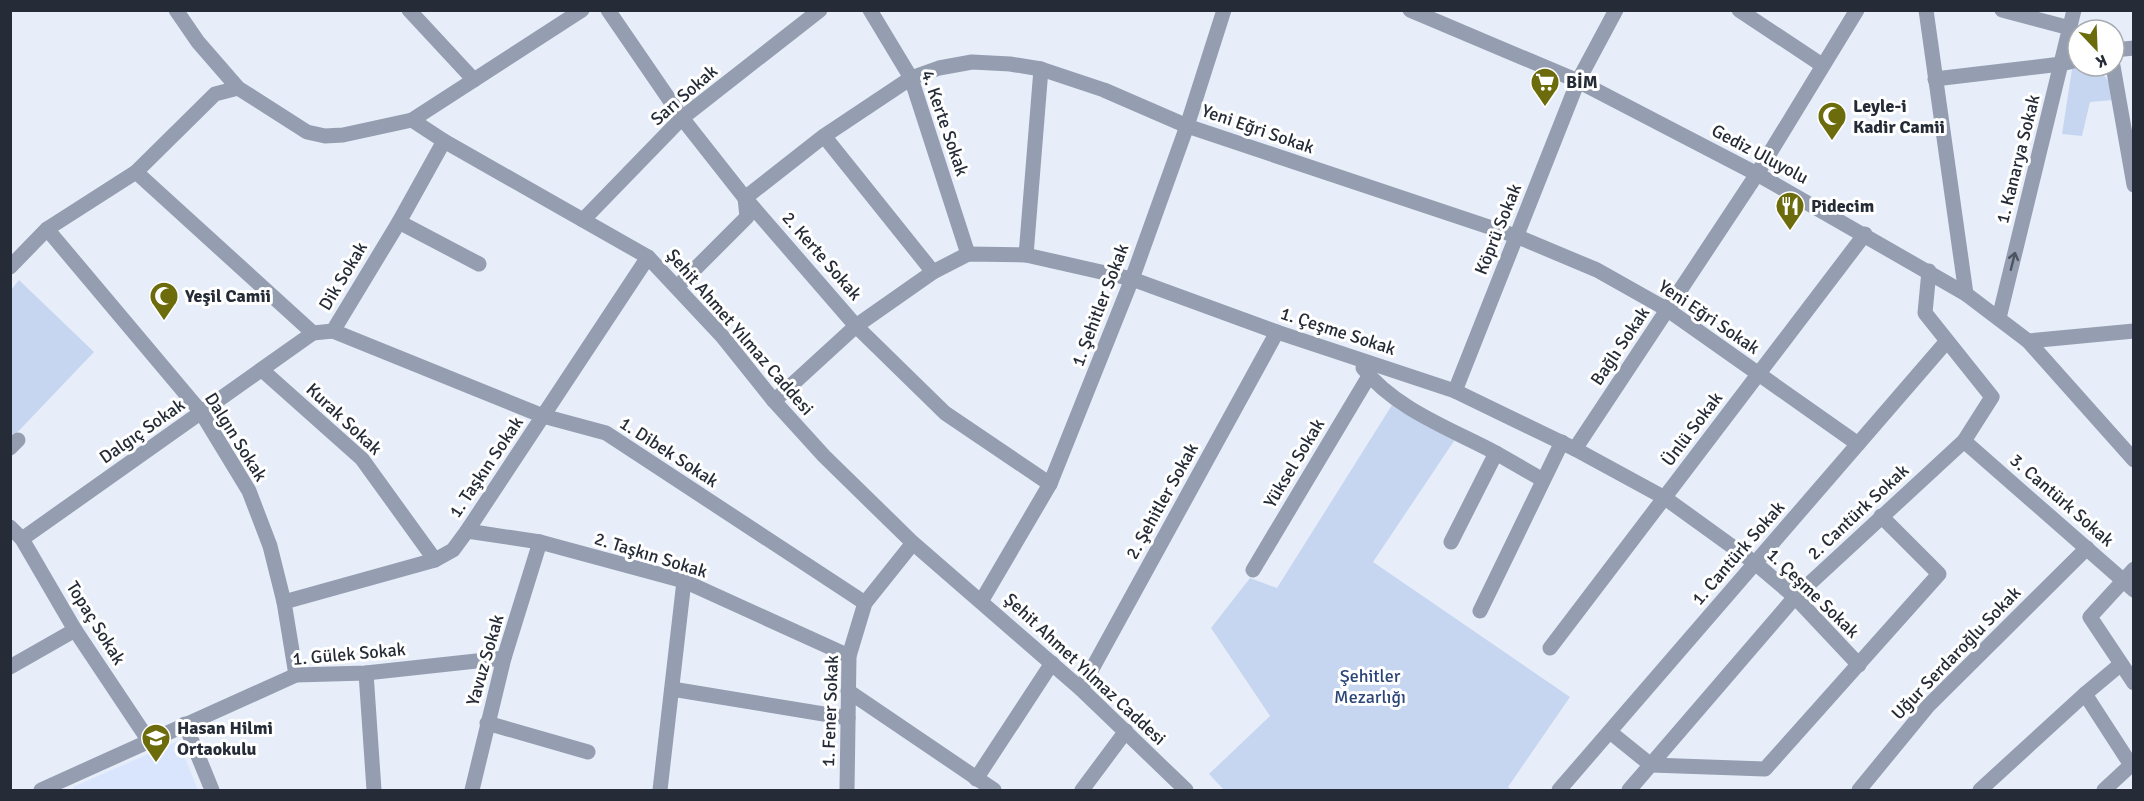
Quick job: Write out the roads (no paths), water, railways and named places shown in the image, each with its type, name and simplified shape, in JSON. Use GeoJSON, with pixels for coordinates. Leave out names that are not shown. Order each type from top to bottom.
{"type":"FeatureCollection","features":[{"type":"Feature","properties":{"kind":"street"},"geometry":{"type":"LineString","coordinates":[[176,10],[198,42],[238,88],[307,132],[325,136],[344,135],[412,120],[582,10]]}},
{"type":"Feature","properties":{"kind":"street"},"geometry":{"type":"LineString","coordinates":[[409,10],[474,80]]}},
{"type":"Feature","properties":{"kind":"street","name":"2. Kerte Sokak"},"geometry":{"type":"LineString","coordinates":[[608,10],[682,118],[745,198],[856,326],[945,413],[1050,484]]}},
{"type":"Feature","properties":{"kind":"street","name":"Sarı Sokak"},"geometry":{"type":"LineString","coordinates":[[583,220],[682,118],[820,10]]}},
{"type":"Feature","properties":{"kind":"street","name":"4. Kerte Sokak"},"geometry":{"type":"LineString","coordinates":[[870,10],[911,78],[968,254]]}},
{"type":"Feature","properties":{"kind":"street","name":"1. Şehitler Sokak"},"geometry":{"type":"LineString","coordinates":[[982,600],[1050,484],[1132,279],[1187,126],[1224,10]]}},
{"type":"Feature","properties":{"kind":"street","name":"Gediz Uluyolu"},"geometry":{"type":"LineString","coordinates":[[1410,10],[1433,14],[1578,81],[1758,174],[1929,271],[1966,294],[2028,341],[2133,458]]}},
{"type":"Feature","properties":{"kind":"street","name":"Köprü Sokak"},"geometry":{"type":"LineString","coordinates":[[1455,391],[1578,81],[1616,10]]}},
{"type":"Feature","properties":{"kind":"street"},"geometry":{"type":"LineString","coordinates":[[1739,10],[1822,65]]}},
{"type":"Feature","properties":{"kind":"street","name":"Bağlı Sokak"},"geometry":{"type":"LineString","coordinates":[[1480,611],[1543,480],[1668,309],[1758,174],[1857,10]]}},
{"type":"Feature","properties":{"kind":"street"},"geometry":{"type":"LineString","coordinates":[[1926,10],[1966,294]]}},
{"type":"Feature","properties":{"kind":"street"},"geometry":{"type":"LineString","coordinates":[[2001,10],[2066,27]]}},
{"type":"Feature","properties":{"kind":"street","name":"1. Kanarya Sokak"},"geometry":{"type":"LineString","coordinates":[[1999,318],[2066,44]]}},
{"type":"Feature","properties":{"kind":"street","name":"Yeni Eğri Sokak"},"geometry":{"type":"LineString","coordinates":[[745,198],[824,136],[911,78],[939,68],[972,62],[1010,64],[1041,69],[1104,90],[1187,126],[1516,236],[1597,270],[1668,309],[1858,444]]}},
{"type":"Feature","properties":{"kind":"street"},"geometry":{"type":"LineString","coordinates":[[1935,79],[2066,63]]}},
{"type":"Feature","properties":{"kind":"street"},"geometry":{"type":"LineString","coordinates":[[1026,255],[1041,69]]}},
{"type":"Feature","properties":{"kind":"street"},"geometry":{"type":"LineString","coordinates":[[2116,78],[2130,141],[2133,185]]}},
{"type":"Feature","properties":{"kind":"street"},"geometry":{"type":"LineString","coordinates":[[10,267],[46,229],[136,172],[215,94],[238,88]]}},
{"type":"Feature","properties":{"kind":"street","name":"Şehit Ahmet Yılmaz Caddesi"},"geometry":{"type":"LineString","coordinates":[[412,120],[444,141],[648,257],[678,286],[774,401],[824,456],[913,543],[982,600],[1082,689],[1186,790]]}},
{"type":"Feature","properties":{"kind":"street"},"geometry":{"type":"LineString","coordinates":[[824,136],[933,272]]}},
{"type":"Feature","properties":{"kind":"street","name":"Dik Sokak"},"geometry":{"type":"LineString","coordinates":[[136,172],[313,333],[333,331],[399,222],[444,141]]}},
{"type":"Feature","properties":{"kind":"street"},"geometry":{"type":"LineString","coordinates":[[678,286],[747,217],[745,198]]}},
{"type":"Feature","properties":{"kind":"street"},"geometry":{"type":"LineString","coordinates":[[399,222],[479,264]]}},
{"type":"Feature","properties":{"kind":"street","name":"Dalgın Sokak"},"geometry":{"type":"LineString","coordinates":[[46,229],[201,412],[249,491],[270,546],[284,602],[296,675]]}},
{"type":"Feature","properties":{"kind":"street","name":"Ünlü Sokak"},"geometry":{"type":"LineString","coordinates":[[1550,648],[1865,234]]}},
{"type":"Feature","properties":{"kind":"street","name":"1. Çeşme Sokak"},"geometry":{"type":"LineString","coordinates":[[774,401],[856,326],[933,272],[968,254],[1026,255],[1132,279],[1277,332],[1455,391],[1569,446],[1665,498],[1755,562],[1795,597],[1859,665]]}},
{"type":"Feature","properties":{"kind":"street","name":"1. Taşkın Sokak"},"geometry":{"type":"LineString","coordinates":[[284,602],[435,560],[453,550],[648,257]]}},
{"type":"Feature","properties":{"kind":"street"},"geometry":{"type":"LineString","coordinates":[[1929,271],[1925,313],[1947,341]]}},
{"type":"Feature","properties":{"kind":"street","name":"1. Dibek Sokak"},"geometry":{"type":"LineString","coordinates":[[333,331],[543,416],[606,433],[865,603]]}},
{"type":"Feature","properties":{"kind":"street"},"geometry":{"type":"LineString","coordinates":[[2028,341],[2133,331]]}},
{"type":"Feature","properties":{"kind":"street","name":"2. Şehitler Sokak"},"geometry":{"type":"LineString","coordinates":[[1082,689],[1277,332]]}},
{"type":"Feature","properties":{"kind":"street","name":"Dalgıç Sokak"},"geometry":{"type":"LineString","coordinates":[[22,539],[313,333]]}},
{"type":"Feature","properties":{"kind":"street","name":"2. Cantürk Sokak"},"geometry":{"type":"LineString","coordinates":[[1629,790],[1795,597],[1964,441],[1992,397],[1947,341]]}},
{"type":"Feature","properties":{"kind":"street","name":"1. Cantürk Sokak"},"geometry":{"type":"LineString","coordinates":[[1559,790],[1947,341]]}},
{"type":"Feature","properties":{"kind":"street"},"geometry":{"type":"LineString","coordinates":[[1353,356],[1369,376],[1402,404],[1543,480]]}},
{"type":"Feature","properties":{"kind":"street","name":"Kurak Sokak"},"geometry":{"type":"LineString","coordinates":[[262,370],[362,459],[435,560]]}},
{"type":"Feature","properties":{"kind":"street","name":"Yüksel Sokak"},"geometry":{"type":"LineString","coordinates":[[1253,570],[1369,376]]}},
{"type":"Feature","properties":{"kind":"street","name":"3. Cantürk Sokak"},"geometry":{"type":"LineString","coordinates":[[1964,441],[2086,548],[2130,579]]}},
{"type":"Feature","properties":{"kind":"street"},"geometry":{"type":"LineString","coordinates":[[1451,542],[1496,453]]}},
{"type":"Feature","properties":{"kind":"street"},"geometry":{"type":"LineString","coordinates":[[1610,732],[1651,765],[1765,769],[1939,574],[1881,516]]}},
{"type":"Feature","properties":{"kind":"street","name":"Topaç Sokak"},"geometry":{"type":"LineString","coordinates":[[10,527],[22,539],[75,630],[149,741]]}},
{"type":"Feature","properties":{"kind":"street","name":"2. Taşkın Sokak"},"geometry":{"type":"LineString","coordinates":[[467,531],[540,542],[684,582],[849,656]]}},
{"type":"Feature","properties":{"kind":"street","name":"Yavuz Sokak"},"geometry":{"type":"LineString","coordinates":[[472,790],[504,658],[540,542]]}},
{"type":"Feature","properties":{"kind":"street","name":"1. Fener Sokak"},"geometry":{"type":"LineString","coordinates":[[847,790],[849,656],[865,603],[913,543]]}},
{"type":"Feature","properties":{"kind":"street","name":"Uğur Serdaroğlu Sokak"},"geometry":{"type":"LineString","coordinates":[[1859,790],[1928,706],[2086,548]]}},
{"type":"Feature","properties":{"kind":"street"},"geometry":{"type":"LineString","coordinates":[[2130,579],[2090,617],[2133,683]]}},
{"type":"Feature","properties":{"kind":"street"},"geometry":{"type":"LineString","coordinates":[[660,790],[684,582]]}},
{"type":"Feature","properties":{"kind":"street"},"geometry":{"type":"LineString","coordinates":[[10,667],[75,630]]}},
{"type":"Feature","properties":{"kind":"street","name":"1. Gülek Sokak"},"geometry":{"type":"LineString","coordinates":[[41,790],[296,675],[366,673],[504,658]]}},
{"type":"Feature","properties":{"kind":"street"},"geometry":{"type":"LineString","coordinates":[[976,779],[1052,663]]}},
{"type":"Feature","properties":{"kind":"street"},"geometry":{"type":"LineString","coordinates":[[1980,790],[2121,664]]}},
{"type":"Feature","properties":{"kind":"street"},"geometry":{"type":"LineString","coordinates":[[366,673],[374,790]]}},
{"type":"Feature","properties":{"kind":"street"},"geometry":{"type":"LineString","coordinates":[[672,689],[848,718]]}},
{"type":"Feature","properties":{"kind":"street"},"geometry":{"type":"LineString","coordinates":[[848,691],[994,790]]}},
{"type":"Feature","properties":{"kind":"street"},"geometry":{"type":"LineString","coordinates":[[2085,694],[2131,765],[2104,790]]}},
{"type":"Feature","properties":{"kind":"street"},"geometry":{"type":"LineString","coordinates":[[487,723],[588,752]]}},
{"type":"Feature","properties":{"kind":"street"},"geometry":{"type":"LineString","coordinates":[[185,724],[212,790]]}},
{"type":"Feature","properties":{"kind":"street"},"geometry":{"type":"LineString","coordinates":[[1082,790],[1126,730]]}},
{"type":"Feature","properties":{"kind":"place","name":"BİM"},"geometry":{"type":"Point","coordinates":[1545,108]}},
{"type":"Feature","properties":{"kind":"place","name":"Leyle-i Kadir Camii"},"geometry":{"type":"Point","coordinates":[1832,142]}},
{"type":"Feature","properties":{"kind":"place","name":"Pidecim"},"geometry":{"type":"Point","coordinates":[1790,232]}},
{"type":"Feature","properties":{"kind":"place","name":"Yeşil Camii"},"geometry":{"type":"Point","coordinates":[164,322]}},
{"type":"Feature","properties":{"kind":"place","name":"Hasan Hilmi Ortaokulu"},"geometry":{"type":"Point","coordinates":[156,764]}},
{"type":"Feature","properties":{"kind":"park label","name":"Şehitler Mezarlığı"},"geometry":{"type":"Point","coordinates":[1370,686]}}]}
